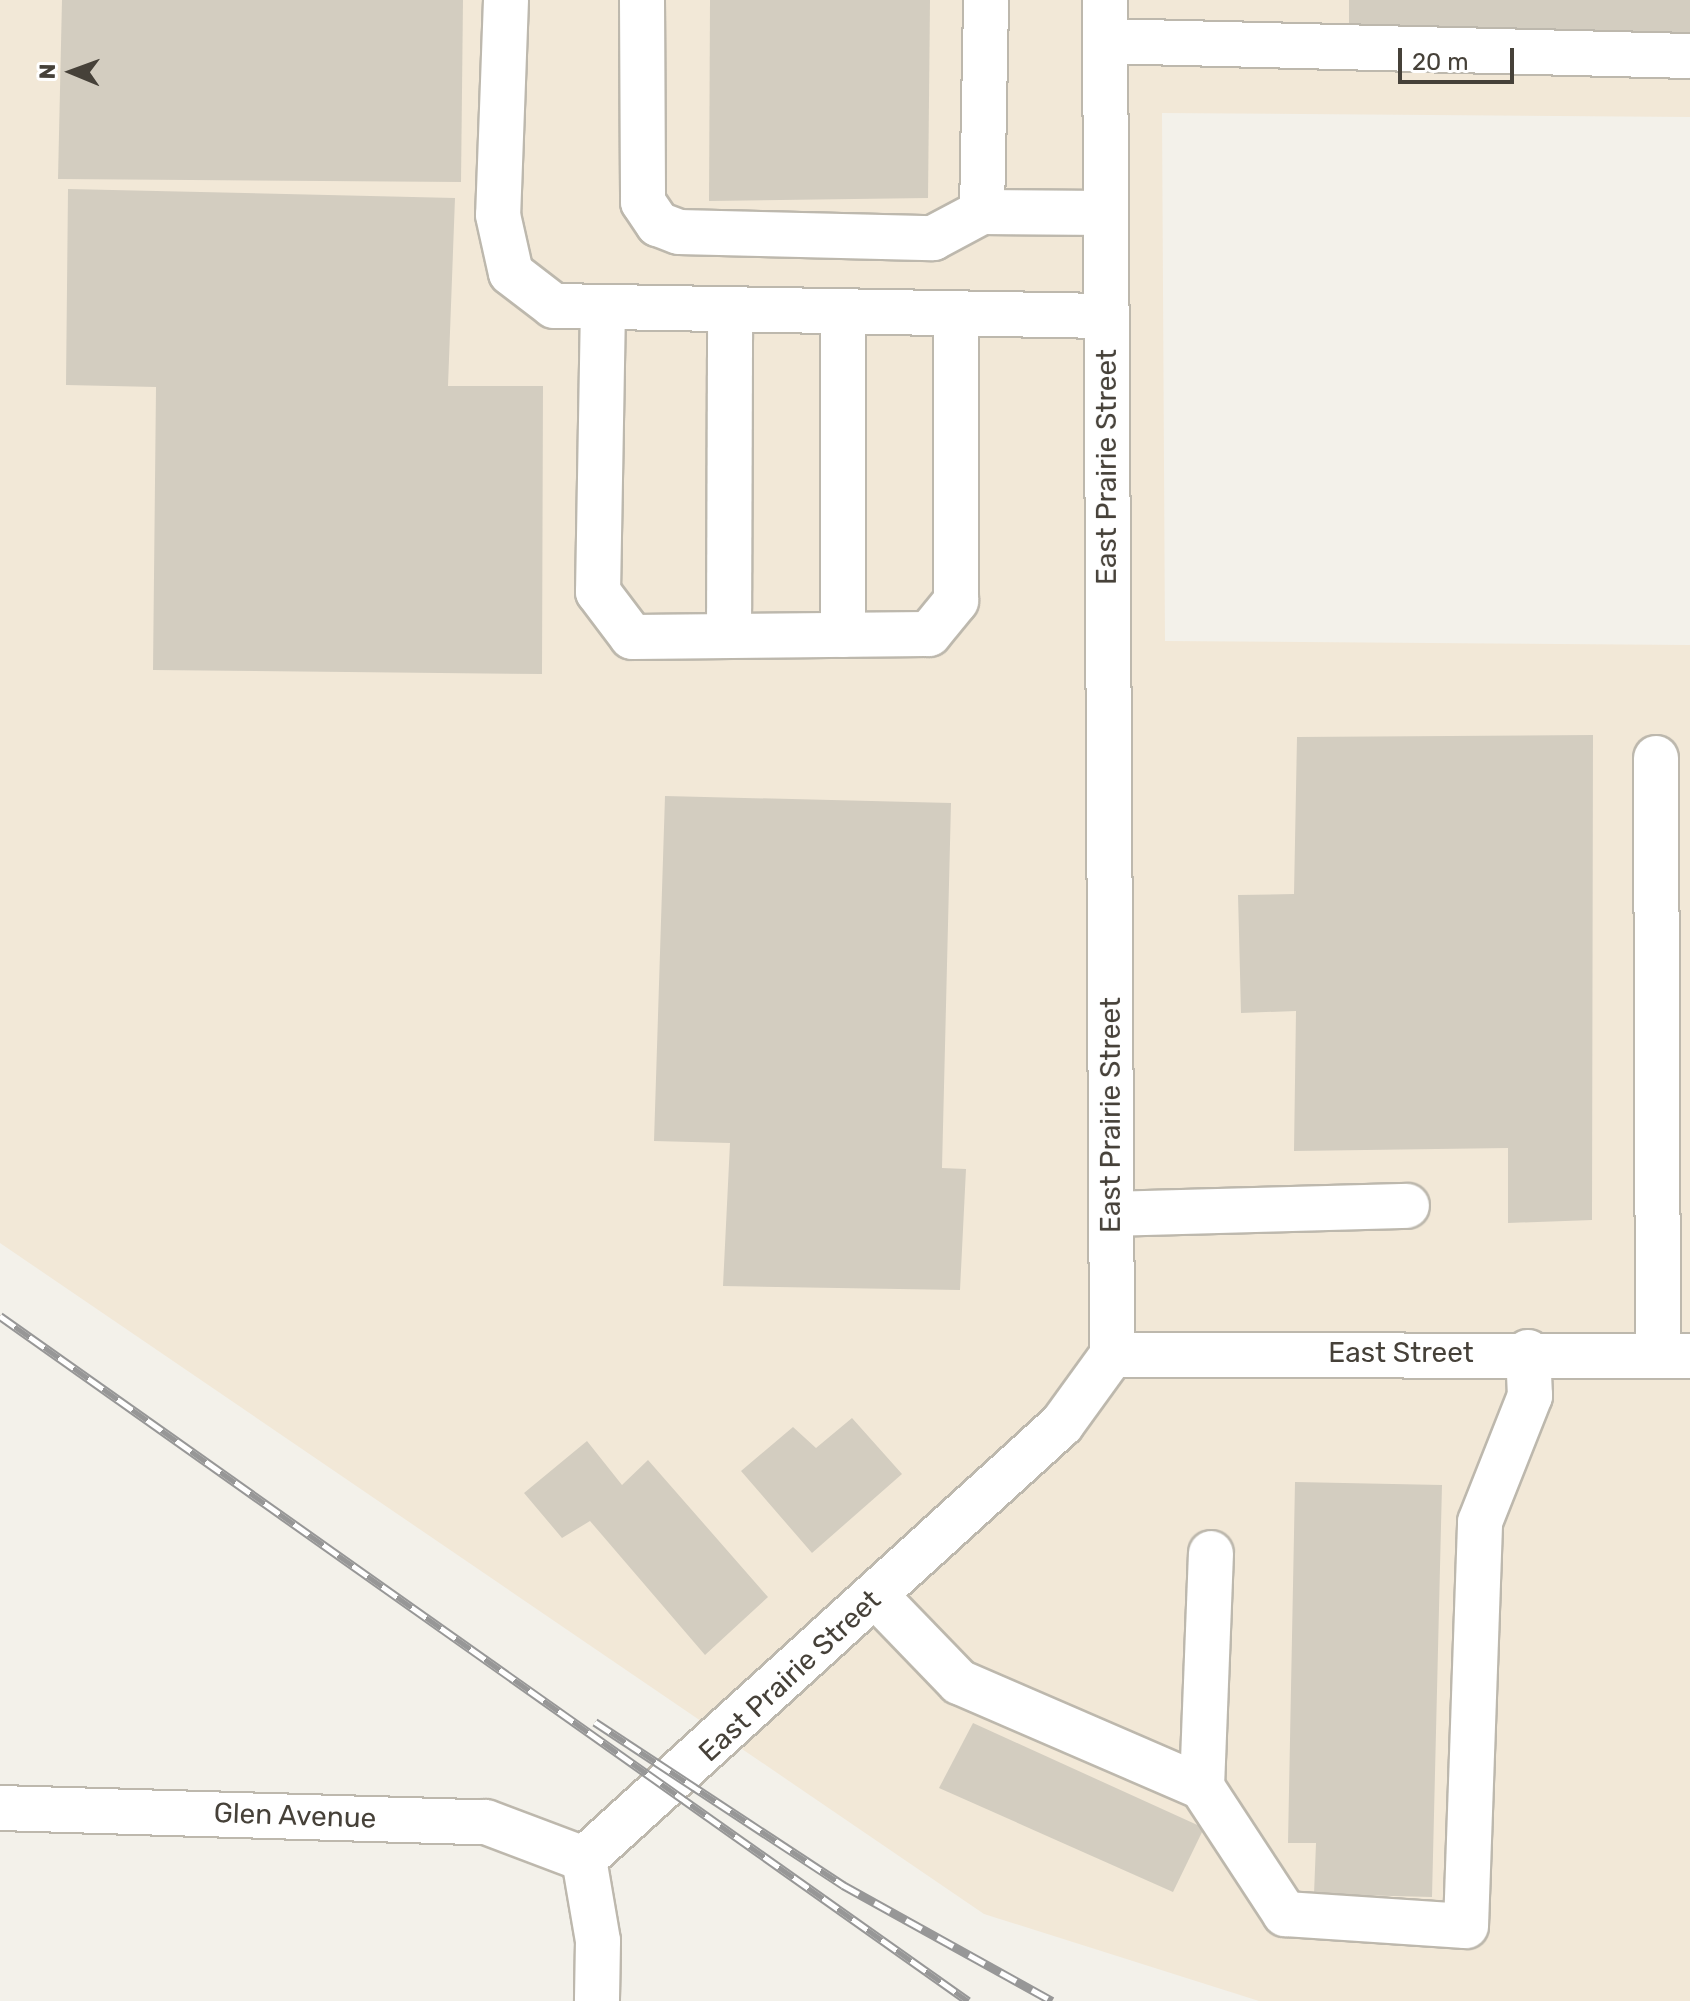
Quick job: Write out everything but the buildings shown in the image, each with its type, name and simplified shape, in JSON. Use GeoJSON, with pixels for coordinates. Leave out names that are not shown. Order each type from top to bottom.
{"type":"FeatureCollection","features":[{"type":"Feature","properties":{"kind":"street"},"geometry":{"type":"LineString","coordinates":[[506,0],[498,215],[511,273],[554,306],[730,312],[1107,316]]}},
{"type":"Feature","properties":{"kind":"street"},"geometry":{"type":"LineString","coordinates":[[642,0],[643,202],[658,224],[679,232],[933,238],[982,212],[1106,213]]}},
{"type":"Feature","properties":{"kind":"street"},"geometry":{"type":"LineString","coordinates":[[982,212],[986,0]]}},
{"type":"Feature","properties":{"kind":"street"},"geometry":{"type":"LineString","coordinates":[[1105,20],[1690,56]]}},
{"type":"Feature","properties":{"kind":"street","name":"East Prairie Street"},"geometry":{"type":"LineString","coordinates":[[584,1859],[1062,1424],[1112,1355],[1105,20]]}},
{"type":"Feature","properties":{"kind":"street"},"geometry":{"type":"LineString","coordinates":[[603,307],[598,592],[632,637],[929,634],[956,601],[956,315]]}},
{"type":"Feature","properties":{"kind":"street"},"geometry":{"type":"LineString","coordinates":[[729,635],[730,312]]}},
{"type":"Feature","properties":{"kind":"street"},"geometry":{"type":"LineString","coordinates":[[843,314],[843,635]]}},
{"type":"Feature","properties":{"kind":"street"},"geometry":{"type":"LineString","coordinates":[[1656,758],[1674,1356]]}},
{"type":"Feature","properties":{"kind":"street"},"geometry":{"type":"LineString","coordinates":[[1112,1214],[1407,1206]]}},
{"type":"Feature","properties":{"kind":"street"},"geometry":{"type":"LineString","coordinates":[[876,1596],[959,1682],[1202,1787],[1285,1914],[1466,1926],[1480,1522],[1530,1396],[1528,1352]]}},
{"type":"Feature","properties":{"kind":"street","name":"East Street"},"geometry":{"type":"LineString","coordinates":[[1112,1355],[1528,1352],[1674,1356]]}},
{"type":"Feature","properties":{"kind":"street"},"geometry":{"type":"LineString","coordinates":[[1202,1787],[1211,1553]]}},
{"type":"Feature","properties":{"kind":"street","name":"Glen Avenue"},"geometry":{"type":"LineString","coordinates":[[0,1808],[486,1822],[584,1859]]}},
{"type":"Feature","properties":{"kind":"street"},"geometry":{"type":"LineString","coordinates":[[584,1859],[598,1941],[597,2001]]}},
{"type":"Feature","properties":{"kind":"shaded area"},"geometry":{"type":"Polygon","coordinates":[[[0,0],[1690,0],[1690,117],[1162,113],[1165,641],[1690,645],[1690,2001],[1259,2001],[984,1914],[0,1243],[0,0]]]}},
{"type":"Feature","properties":{"kind":"railway"},"geometry":{"type":"LineString","coordinates":[[0,1316],[968,2001]]}},
{"type":"Feature","properties":{"kind":"railway"},"geometry":{"type":"LineString","coordinates":[[595,1722],[843,1885],[1052,2001]]}}]}
